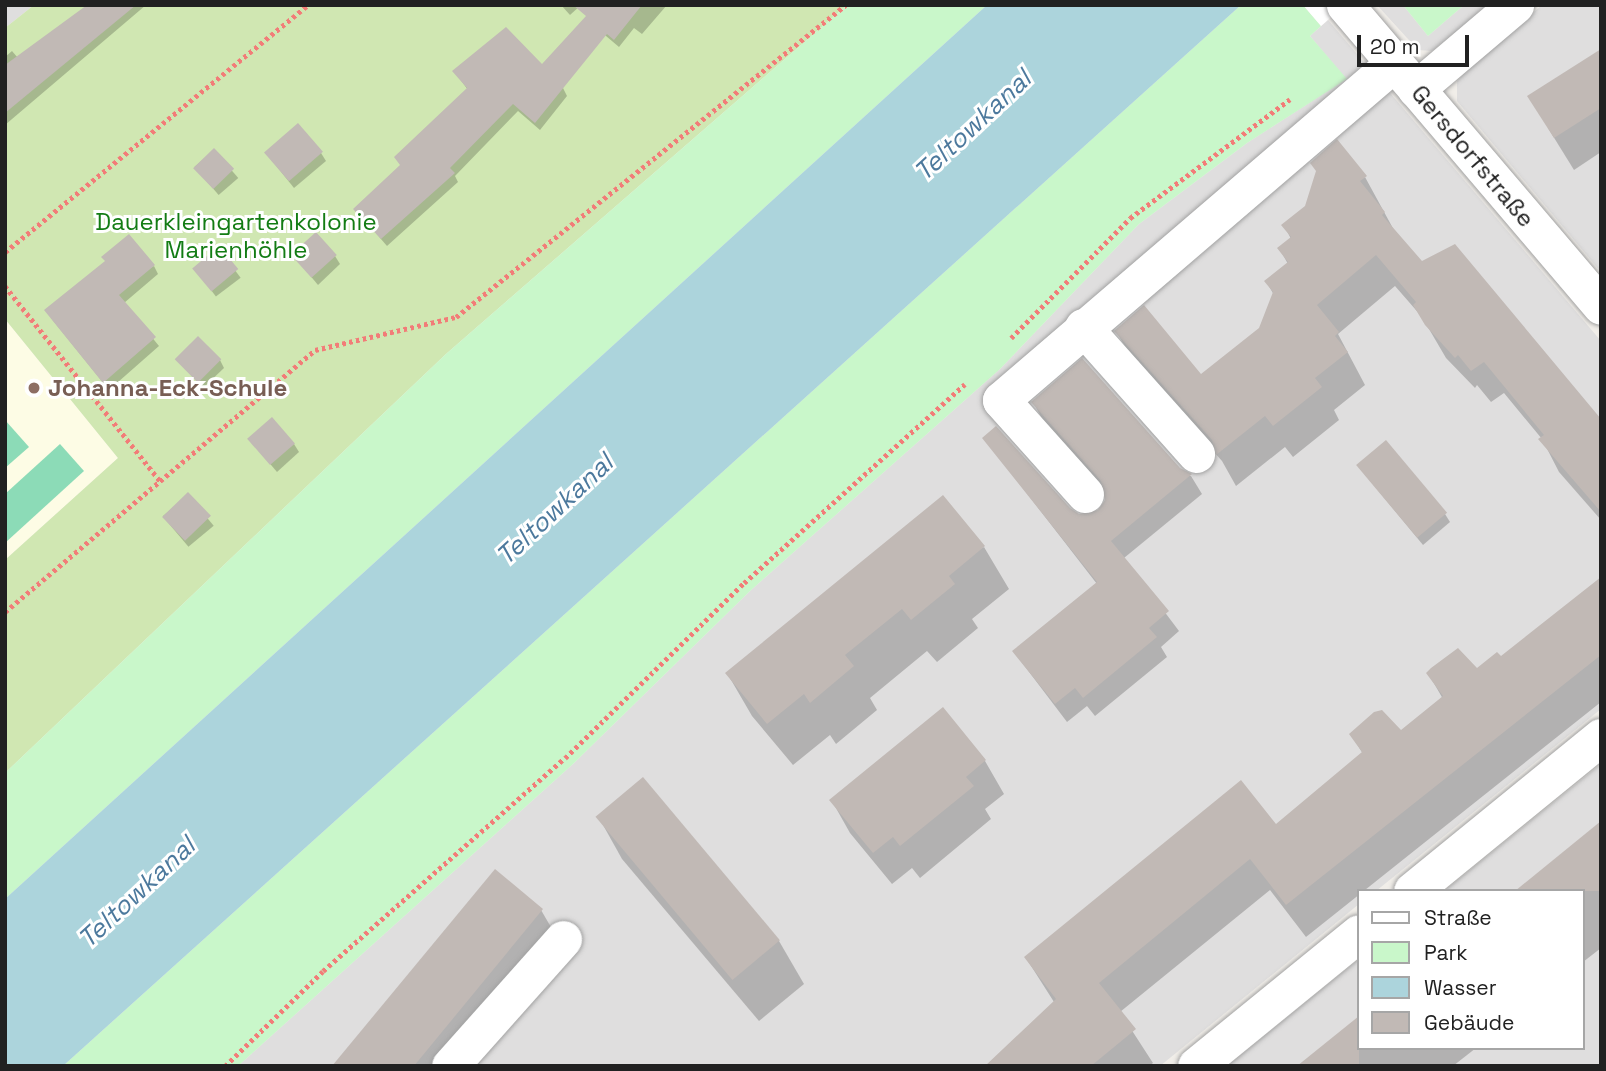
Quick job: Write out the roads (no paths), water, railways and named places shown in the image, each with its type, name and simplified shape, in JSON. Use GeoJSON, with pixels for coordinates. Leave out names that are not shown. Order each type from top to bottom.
{"type":"FeatureCollection","features":[{"type":"Feature","properties":{"kind":"street","name":"Gersdorfstraße"},"geometry":{"type":"LineString","coordinates":[[1345,5],[1601,306]]}},
{"type":"Feature","properties":{"kind":"street"},"geometry":{"type":"LineString","coordinates":[[1085,494],[1001,400],[1083,327],[1405,76],[1515,5]]}},
{"type":"Feature","properties":{"kind":"street"},"geometry":{"type":"LineString","coordinates":[[1083,327],[1196,453]]}},
{"type":"Feature","properties":{"kind":"street"},"geometry":{"type":"LineString","coordinates":[[1414,889],[1601,737]]}},
{"type":"Feature","properties":{"kind":"street"},"geometry":{"type":"LineString","coordinates":[[1196,1066],[1358,934]]}},
{"type":"Feature","properties":{"kind":"street"},"geometry":{"type":"LineString","coordinates":[[450,1066],[563,939]]}},
{"type":"Feature","properties":{"kind":"water","name":"Teltowkanal"},"geometry":{"type":"Polygon","coordinates":[[[987,5],[1241,5],[63,1066],[5,1066],[5,899],[987,5]]]}},
{"type":"Feature","properties":{"kind":"place","name":"Johanna-Eck-Schule"},"geometry":{"type":"Point","coordinates":[34,388]}},
{"type":"Feature","properties":{"kind":"park label","name":"Dauerkleingartenkolonie Marienhöhle"},"geometry":{"type":"Point","coordinates":[236,236]}}]}
